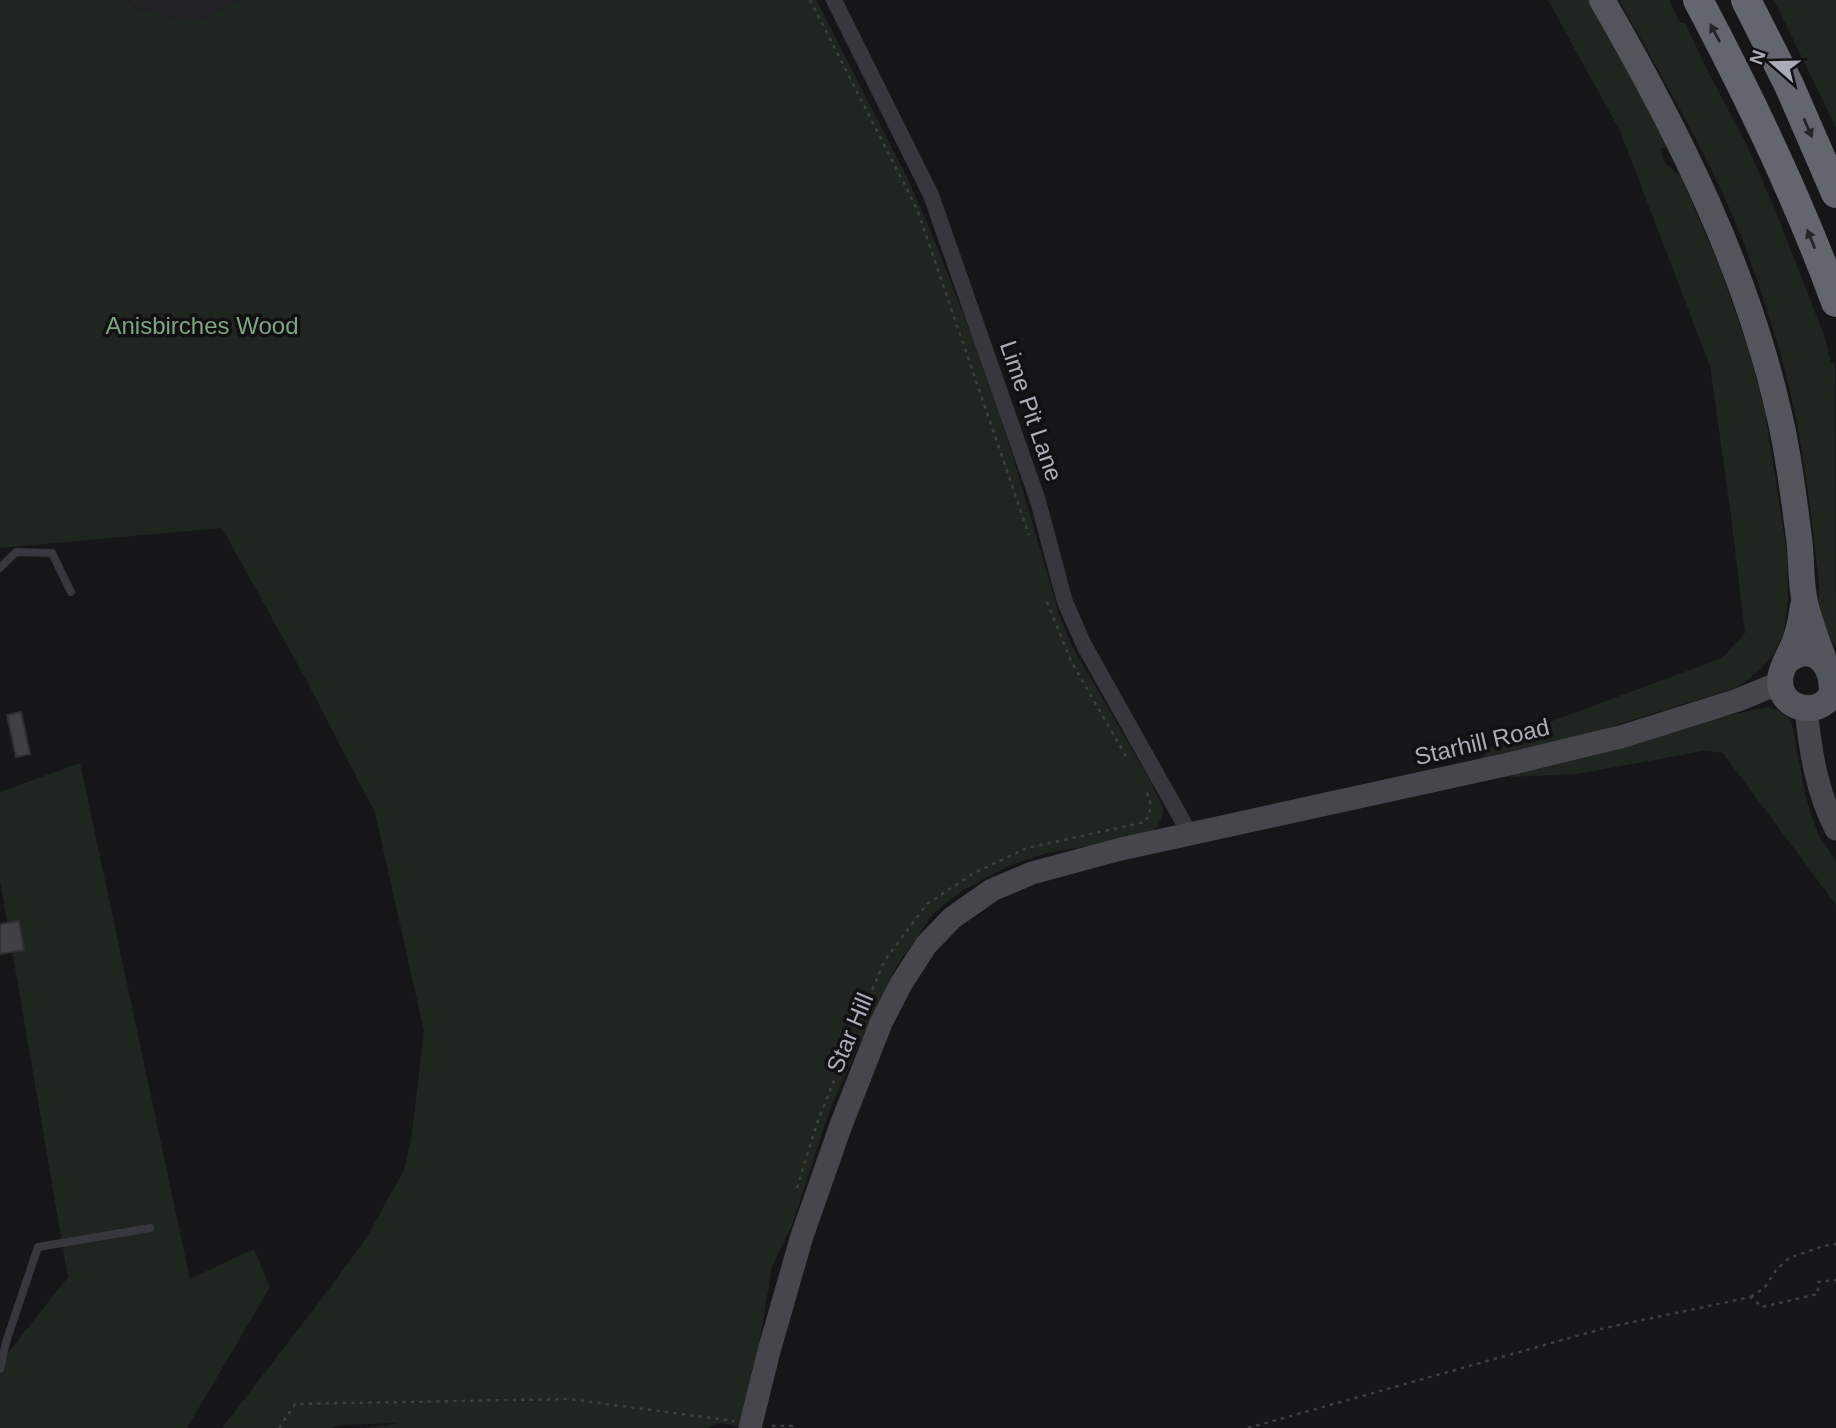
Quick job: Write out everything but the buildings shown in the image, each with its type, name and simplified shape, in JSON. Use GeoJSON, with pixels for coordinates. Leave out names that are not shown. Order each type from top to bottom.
{"type":"FeatureCollection","features":[{"type":"Feature","properties":{"kind":"highway"},"geometry":{"type":"LineString","coordinates":[[1698,0],[1762,126],[1798,205],[1836,303]]}},
{"type":"Feature","properties":{"kind":"highway"},"geometry":{"type":"LineString","coordinates":[[1746,0],[1789,85],[1836,193]]}},
{"type":"Feature","properties":{"kind":"main road"},"geometry":{"type":"LineString","coordinates":[[1602,0],[1681,146],[1733,261],[1758,332],[1790,467],[1804,600],[1814,634],[1836,682],[1829,699],[1815,708],[1806,709],[1789,702],[1783,694],[1783,674],[1797,638],[1804,600]]}},
{"type":"Feature","properties":{"kind":"main road"},"geometry":{"type":"LineString","coordinates":[[1783,674],[1791,657],[1807,652],[1831,668]]}},
{"type":"Feature","properties":{"kind":"street","name":"Lime Pit Lane"},"geometry":{"type":"LineString","coordinates":[[834,0],[931,195],[1038,501],[1065,602],[1084,645],[1191,834]]}},
{"type":"Feature","properties":{"kind":"street","name":"Starhill Road"},"geometry":{"type":"LineString","coordinates":[[1191,834],[1624,736],[1738,700],[1772,686],[1783,674]]}},
{"type":"Feature","properties":{"kind":"street"},"geometry":{"type":"LineString","coordinates":[[1806,709],[1814,766],[1836,829]]}},
{"type":"Feature","properties":{"kind":"street","name":"Star Hill"},"geometry":{"type":"LineString","coordinates":[[751,1426],[802,1236],[841,1125],[881,1023],[901,984],[926,946],[952,918],[992,890],[1032,873],[1121,849],[1191,834]]}},
{"type":"Feature","properties":{"kind":"lane"},"geometry":{"type":"LineString","coordinates":[[0,568],[16,552],[52,553],[71,592]]}},
{"type":"Feature","properties":{"kind":"lane"},"geometry":{"type":"LineString","coordinates":[[0,1369],[6,1342],[38,1247],[150,1228]]}},
{"type":"Feature","properties":{"kind":"path"},"geometry":{"type":"LineString","coordinates":[[810,0],[917,209],[1031,539]]}},
{"type":"Feature","properties":{"kind":"path"},"geometry":{"type":"LineString","coordinates":[[1046,597],[1048,608],[1071,661],[1131,765]]}},
{"type":"Feature","properties":{"kind":"path"},"geometry":{"type":"LineString","coordinates":[[797,1188],[817,1123],[886,960],[927,904],[974,873],[1027,848],[1145,822],[1152,811],[1145,788]]}},
{"type":"Feature","properties":{"kind":"path"},"geometry":{"type":"LineString","coordinates":[[1248,1428],[1605,1328],[1751,1297],[1765,1287],[1776,1270],[1789,1258],[1823,1245],[1836,1244]]}},
{"type":"Feature","properties":{"kind":"path"},"geometry":{"type":"LineString","coordinates":[[1751,1297],[1762,1307],[1818,1294],[1818,1282],[1836,1280]]}},
{"type":"Feature","properties":{"kind":"path"},"geometry":{"type":"LineString","coordinates":[[279,1428],[295,1404],[569,1399],[751,1426],[792,1426],[791,1428]]}},
{"type":"Feature","properties":{"kind":"shaded area"},"geometry":{"type":"Polygon","coordinates":[[[127,0],[241,0],[190,24],[133,7],[127,0]]]}},
{"type":"Feature","properties":{"kind":"green space","name":"Anisbirches Wood"},"geometry":{"type":"Polygon","coordinates":[[[0,0],[127,0],[133,7],[190,24],[241,0],[816,0],[906,175],[929,227],[970,331],[1012,453],[1059,614],[1072,646],[1151,782],[1164,810],[1158,826],[1145,836],[1047,853],[1008,866],[960,892],[933,914],[896,967],[828,1115],[792,1225],[772,1266],[758,1351],[739,1426],[720,1423],[707,1428],[364,1428],[399,1423],[339,1425],[330,1428],[222,1428],[365,1240],[404,1170],[411,1140],[424,1031],[375,813],[310,687],[222,528],[0,548],[0,0]]]}},
{"type":"Feature","properties":{"kind":"green space"},"geometry":{"type":"Polygon","coordinates":[[[1548,0],[1589,0],[1667,147],[1660,149],[1665,163],[1681,177],[1720,268],[1748,348],[1765,412],[1787,553],[1788,600],[1784,633],[1774,653],[1760,670],[1736,688],[1574,738],[1480,759],[1496,742],[1722,658],[1745,633],[1710,366],[1620,131],[1548,0]]]}},
{"type":"Feature","properties":{"kind":"green space"},"geometry":{"type":"Polygon","coordinates":[[[1619,0],[1669,0],[1680,23],[1685,23],[1746,143],[1825,338],[1831,363],[1835,363],[1836,647],[1822,632],[1815,547],[1800,440],[1784,366],[1762,294],[1718,183],[1619,0]]]}},
{"type":"Feature","properties":{"kind":"green space"},"geometry":{"type":"Polygon","coordinates":[[[1774,0],[1836,0],[1836,128],[1835,126],[1774,0]]]}},
{"type":"Feature","properties":{"kind":"green space"},"geometry":{"type":"Polygon","coordinates":[[[1767,707],[1778,710],[1791,720],[1805,794],[1818,834],[1836,861],[1836,905],[1723,753],[1703,751],[1577,774],[1487,778],[1708,720],[1767,707]]]}},
{"type":"Feature","properties":{"kind":"green space"},"geometry":{"type":"Polygon","coordinates":[[[80,763],[190,1279],[254,1249],[270,1287],[187,1428],[0,1428],[0,1363],[68,1277],[0,880],[0,792],[80,763]]]}}]}
